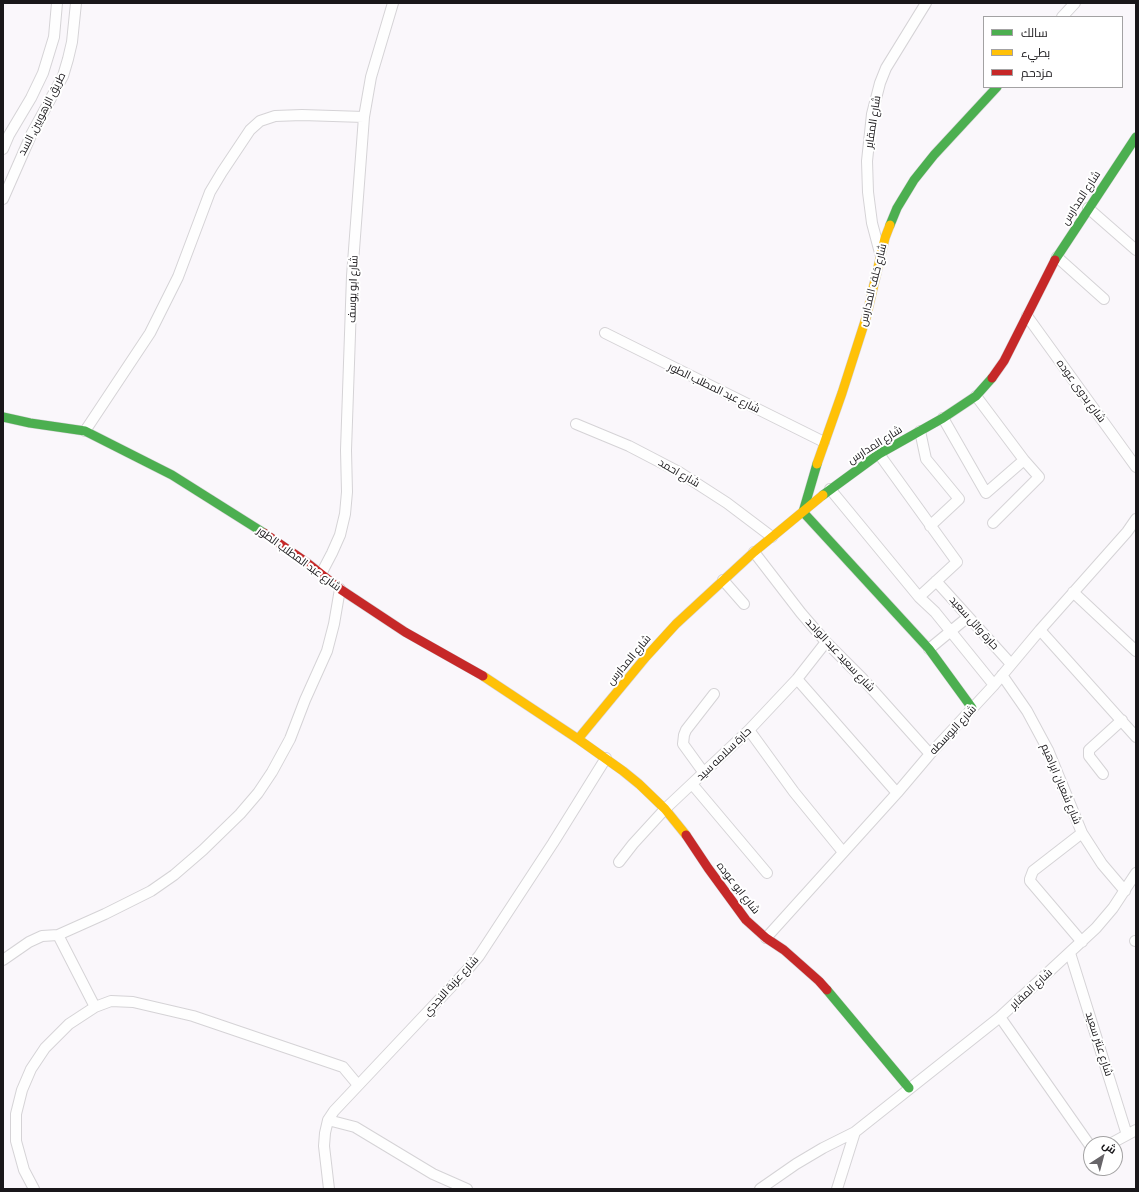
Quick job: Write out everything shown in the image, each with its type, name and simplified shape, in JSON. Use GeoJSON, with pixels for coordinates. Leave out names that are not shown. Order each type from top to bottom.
{"type":"FeatureCollection","features":[{"type":"Feature","properties":{"kind":"street","name":"طريق الزهويين, السد"},"geometry":{"type":"LineString","coordinates":[[3,148],[43,73],[54,37],[57,3]]}},
{"type":"Feature","properties":{"kind":"street","name":"طريق الزهويين, السد"},"geometry":{"type":"LineString","coordinates":[[3,199],[32,133],[62,76],[72,42],[76,3]]}},
{"type":"Feature","properties":{"kind":"street","name":"شارع ابو يوسف"},"geometry":{"type":"LineString","coordinates":[[321,574],[340,535],[345,514],[347,492],[346,450],[352,276],[364,117],[371,77],[393,3]]}},
{"type":"Feature","properties":{"kind":"street","name":"شارع المقابر"},"geometry":{"type":"LineString","coordinates":[[880,253],[872,223],[868,192],[867,161],[872,114],[880,82],[886,68],[926,3]]}},
{"type":"Feature","properties":{"kind":"street"},"geometry":{"type":"LineString","coordinates":[[1063,16],[1075,3]]}},
{"type":"Feature","properties":{"kind":"street","name":"شارع خلف المدارس"},"geometry":{"type":"LineString","coordinates":[[803,512],[824,442],[842,393],[866,318],[880,253],[897,208],[914,180],[934,155],[996,88]]}},
{"type":"Feature","properties":{"kind":"street"},"geometry":{"type":"LineString","coordinates":[[85,431],[150,333],[178,277],[210,192],[250,130],[260,121],[274,116],[302,115],[364,117]]}},
{"type":"Feature","properties":{"kind":"street","name":"شارع المدارس"},"geometry":{"type":"LineString","coordinates":[[578,739],[645,658],[676,624],[754,552],[830,489],[879,454],[943,418],[976,396],[990,381],[1004,361],[1057,257],[1136,137]]}},
{"type":"Feature","properties":{"kind":"street"},"geometry":{"type":"LineString","coordinates":[[1088,208],[1136,250]]}},
{"type":"Feature","properties":{"kind":"street"},"geometry":{"type":"LineString","coordinates":[[1057,257],[1104,299]]}},
{"type":"Feature","properties":{"kind":"street","name":"شارع بدوى عوده"},"geometry":{"type":"LineString","coordinates":[[1027,316],[1136,467]]}},
{"type":"Feature","properties":{"kind":"street","name":"شارع عبد المطلب الطور"},"geometry":{"type":"LineString","coordinates":[[605,333],[824,442]]}},
{"type":"Feature","properties":{"kind":"street"},"geometry":{"type":"LineString","coordinates":[[976,396],[1024,460],[1039,477],[993,523]]}},
{"type":"Feature","properties":{"kind":"street","name":"شارع عبد المطلب الطور"},"geometry":{"type":"LineString","coordinates":[[3,417],[30,423],[85,431],[172,475],[261,531],[306,562],[340,589],[405,632],[470,668],[578,739]]}},
{"type":"Feature","properties":{"kind":"street"},"geometry":{"type":"LineString","coordinates":[[943,418],[986,493],[1024,460]]}},
{"type":"Feature","properties":{"kind":"street","name":"شارع احمد"},"geometry":{"type":"LineString","coordinates":[[576,424],[629,446],[679,472],[727,503],[772,537]]}},
{"type":"Feature","properties":{"kind":"street"},"geometry":{"type":"LineString","coordinates":[[920,431],[926,459],[959,499],[930,526]]}},
{"type":"Feature","properties":{"kind":"street"},"geometry":{"type":"LineString","coordinates":[[879,454],[957,562],[919,597]]}},
{"type":"Feature","properties":{"kind":"street"},"geometry":{"type":"LineString","coordinates":[[830,489],[919,597],[935,612],[994,684]]}},
{"type":"Feature","properties":{"kind":"street"},"geometry":{"type":"LineString","coordinates":[[803,512],[929,649],[972,708]]}},
{"type":"Feature","properties":{"kind":"street","name":"شارع البوسطه"},"geometry":{"type":"LineString","coordinates":[[766,938],[1002,675],[1127,532],[1136,519]]}},
{"type":"Feature","properties":{"kind":"street","name":"شارع سعيد عبد الواحد"},"geometry":{"type":"LineString","coordinates":[[754,552],[801,613],[826,642],[872,689],[930,754]]}},
{"type":"Feature","properties":{"kind":"street"},"geometry":{"type":"LineString","coordinates":[[723,580],[744,604]]}},
{"type":"Feature","properties":{"kind":"street","name":"حارة وائل سعيد"},"geometry":{"type":"LineString","coordinates":[[936,581],[1011,664]]}},
{"type":"Feature","properties":{"kind":"street"},"geometry":{"type":"LineString","coordinates":[[3,960],[42,936],[58,935],[151,891],[174,875],[203,850],[240,814],[258,793],[272,772],[290,739],[305,700],[327,651],[334,624],[340,589]]}},
{"type":"Feature","properties":{"kind":"street"},"geometry":{"type":"LineString","coordinates":[[1073,592],[1136,651]]}},
{"type":"Feature","properties":{"kind":"street"},"geometry":{"type":"LineString","coordinates":[[929,649],[968,617]]}},
{"type":"Feature","properties":{"kind":"street"},"geometry":{"type":"LineString","coordinates":[[1040,630],[1136,737]]}},
{"type":"Feature","properties":{"kind":"street","name":"حارة سلامه سيد"},"geometry":{"type":"LineString","coordinates":[[619,862],[633,844],[665,809],[750,730],[797,679],[826,642]]}},
{"type":"Feature","properties":{"kind":"street","name":"شارع شعبان ابراهيم"},"geometry":{"type":"LineString","coordinates":[[1002,675],[1027,712],[1048,750],[1082,833],[1102,864],[1125,890]]}},
{"type":"Feature","properties":{"kind":"street"},"geometry":{"type":"LineString","coordinates":[[797,679],[897,793]]}},
{"type":"Feature","properties":{"kind":"street"},"geometry":{"type":"LineString","coordinates":[[704,773],[683,744],[684,735],[686,730],[714,694]]}},
{"type":"Feature","properties":{"kind":"street"},"geometry":{"type":"LineString","coordinates":[[1102,774],[1089,756],[1089,750],[1122,720]]}},
{"type":"Feature","properties":{"kind":"street"},"geometry":{"type":"LineString","coordinates":[[750,730],[794,792],[843,852]]}},
{"type":"Feature","properties":{"kind":"street","name":"شارع ابو عوده"},"geometry":{"type":"LineString","coordinates":[[578,739],[606,758],[639,784],[665,809],[686,835],[746,920],[766,938],[784,950],[819,981],[909,1088]]}},
{"type":"Feature","properties":{"kind":"street","name":"شارع عزبة النجدي"},"geometry":{"type":"LineString","coordinates":[[330,1189],[324,1146],[328,1120],[334,1111],[479,956],[553,843],[606,758]]}},
{"type":"Feature","properties":{"kind":"street"},"geometry":{"type":"LineString","coordinates":[[692,784],[767,873]]}},
{"type":"Feature","properties":{"kind":"street"},"geometry":{"type":"LineString","coordinates":[[1082,833],[1033,871],[1030,879],[1030,882],[1082,942]]}},
{"type":"Feature","properties":{"kind":"street","name":"شارع المقابر"},"geometry":{"type":"LineString","coordinates":[[760,1189],[796,1164],[855,1132],[1000,1017],[1082,942],[1113,908],[1136,873]]}},
{"type":"Feature","properties":{"kind":"street"},"geometry":{"type":"LineString","coordinates":[[58,935],[95,1007]]}},
{"type":"Feature","properties":{"kind":"street","name":"شارع عنتر سعيد"},"geometry":{"type":"LineString","coordinates":[[1070,953],[1132,1132]]}},
{"type":"Feature","properties":{"kind":"street"},"geometry":{"type":"LineString","coordinates":[[34,1189],[24,1170],[16,1141],[16,1114],[22,1090],[31,1069],[45,1048],[69,1024],[95,1007],[111,1001],[133,1002],[193,1016],[282,1047],[311,1055],[343,1067],[358,1085]]}},
{"type":"Feature","properties":{"kind":"street"},"geometry":{"type":"LineString","coordinates":[[1000,1017],[1083,1136]]}},
{"type":"Feature","properties":{"kind":"street"},"geometry":{"type":"LineString","coordinates":[[328,1120],[355,1127],[433,1174],[467,1189]]}},
{"type":"Feature","properties":{"kind":"street"},"geometry":{"type":"LineString","coordinates":[[837,1189],[855,1132]]}},
{"type":"Feature","properties":{"kind":"street"},"geometry":{"type":"LineString","coordinates":[[1123,1137],[1132,1132]]}},
{"type":"Feature","properties":{"kind":"traffic: fast"},"geometry":{"type":"LineString","coordinates":[[890,225],[897,208],[914,180],[934,155],[996,88]]}},
{"type":"Feature","properties":{"kind":"traffic: fast"},"geometry":{"type":"LineString","coordinates":[[1055,260],[1136,137]]}},
{"type":"Feature","properties":{"kind":"traffic: fast"},"geometry":{"type":"LineString","coordinates":[[823,495],[879,454],[943,418],[976,396],[992,378]]}},
{"type":"Feature","properties":{"kind":"traffic: fast"},"geometry":{"type":"LineString","coordinates":[[3,417],[30,423],[85,431],[172,475],[264,533]]}},
{"type":"Feature","properties":{"kind":"traffic: fast"},"geometry":{"type":"LineString","coordinates":[[817,464],[803,512],[929,649],[972,708]]}},
{"type":"Feature","properties":{"kind":"traffic: fast"},"geometry":{"type":"LineString","coordinates":[[827,990],[909,1088]]}},
{"type":"Feature","properties":{"kind":"traffic: slow"},"geometry":{"type":"LineString","coordinates":[[817,464],[866,318],[885,238],[890,225]]}},
{"type":"Feature","properties":{"kind":"traffic: slow"},"geometry":{"type":"LineString","coordinates":[[578,739],[645,658],[676,624],[754,552],[823,495]]}},
{"type":"Feature","properties":{"kind":"traffic: slow"},"geometry":{"type":"LineString","coordinates":[[483,676],[578,739],[623,771],[665,809],[686,835]]}},
{"type":"Feature","properties":{"kind":"traffic: jam"},"geometry":{"type":"LineString","coordinates":[[992,378],[1004,361],[1055,260]]}},
{"type":"Feature","properties":{"kind":"traffic: jam"},"geometry":{"type":"LineString","coordinates":[[264,533],[306,562],[340,589],[405,632],[483,676]]}},
{"type":"Feature","properties":{"kind":"traffic: jam"},"geometry":{"type":"LineString","coordinates":[[686,835],[746,920],[766,938],[784,950],[827,990]]}}]}
